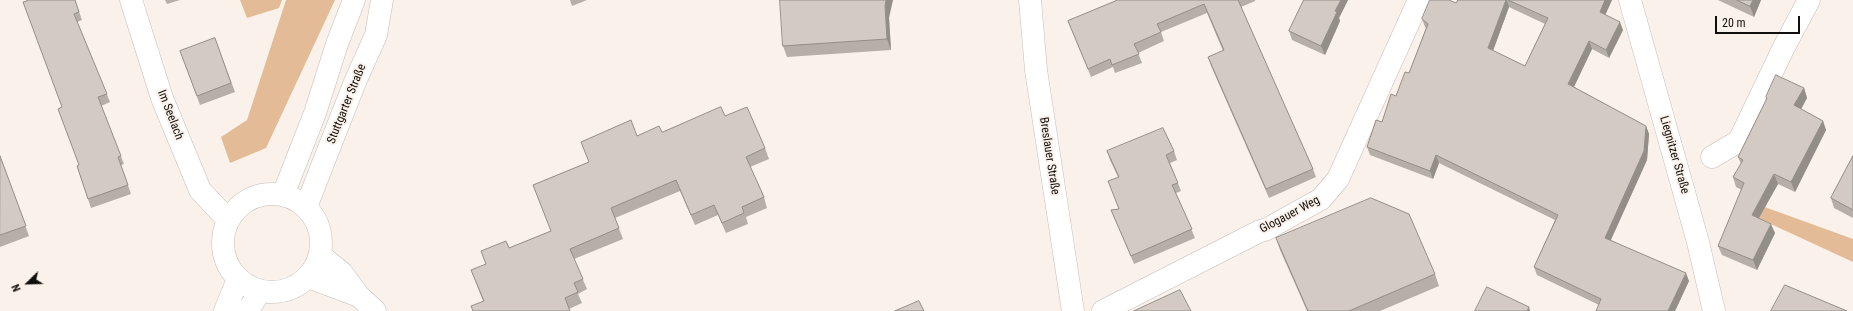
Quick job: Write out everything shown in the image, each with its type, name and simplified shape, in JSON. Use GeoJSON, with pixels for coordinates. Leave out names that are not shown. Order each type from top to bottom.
{"type":"FeatureCollection","features":[{"type":"Feature","properties":{"kind":"street","name":"Im Seelach"},"geometry":{"type":"LineString","coordinates":[[131,0],[162,98],[200,190],[228,220]]}},
{"type":"Feature","properties":{"kind":"street"},"geometry":{"type":"LineString","coordinates":[[283,195],[315,113],[337,44],[354,0]]}},
{"type":"Feature","properties":{"kind":"street","name":"Stuttgarter Straße"},"geometry":{"type":"LineString","coordinates":[[306,207],[355,82],[376,35],[382,0]]}},
{"type":"Feature","properties":{"kind":"street","name":"Breslauer Straße"},"geometry":{"type":"LineString","coordinates":[[1030,0],[1036,70],[1073,311]]}},
{"type":"Feature","properties":{"kind":"street","name":"Glogauer Weg"},"geometry":{"type":"LineString","coordinates":[[1104,311],[1258,232],[1267,229],[1322,199],[1338,179],[1418,0]]}},
{"type":"Feature","properties":{"kind":"street","name":"Liegnitzer Straße"},"geometry":{"type":"LineString","coordinates":[[1630,0],[1698,242],[1714,311]]}},
{"type":"Feature","properties":{"kind":"street"},"geometry":{"type":"LineString","coordinates":[[1712,157],[1739,141],[1784,47],[1809,0]]}},
{"type":"Feature","properties":{"kind":"street"},"geometry":{"type":"LineString","coordinates":[[270,194],[283,195],[306,207],[314,217],[319,229],[321,242],[320,254],[315,267],[308,277],[298,285],[286,291],[273,293],[260,291],[248,287],[229,269],[224,257],[222,245],[223,232],[228,220],[236,209],[246,201],[257,196],[270,194]]}},
{"type":"Feature","properties":{"kind":"street"},"geometry":{"type":"LineString","coordinates":[[320,254],[342,273],[359,296],[375,311]]}},
{"type":"Feature","properties":{"kind":"street"},"geometry":{"type":"LineString","coordinates":[[308,277],[359,296]]}},
{"type":"Feature","properties":{"kind":"street"},"geometry":{"type":"LineString","coordinates":[[225,311],[238,279]]}},
{"type":"Feature","properties":{"kind":"street"},"geometry":{"type":"LineString","coordinates":[[248,311],[260,291]]}},
{"type":"Feature","properties":{"kind":"shaded area"},"geometry":{"type":"Polygon","coordinates":[[[240,0],[282,0],[279,8],[247,18],[240,0]]]}},
{"type":"Feature","properties":{"kind":"shaded area"},"geometry":{"type":"Polygon","coordinates":[[[286,0],[335,0],[266,148],[230,163],[221,137],[247,120],[286,0]]]}},
{"type":"Feature","properties":{"kind":"shaded area"},"geometry":{"type":"Polygon","coordinates":[[[1737,197],[1853,239],[1853,262],[1747,213],[1737,197]]]}},
{"type":"Feature","properties":{"kind":"building"},"geometry":{"type":"Polygon","coordinates":[[[27,0],[75,0],[79,12],[74,14],[107,94],[98,97],[121,156],[118,157],[128,185],[88,199],[77,166],[79,165],[58,109],[62,107],[23,2],[27,0]]]}},
{"type":"Feature","properties":{"kind":"building"},"geometry":{"type":"Polygon","coordinates":[[[780,0],[886,0],[887,39],[783,46],[780,0]]]}},
{"type":"Feature","properties":{"kind":"building"},"geometry":{"type":"Polygon","coordinates":[[[1118,0],[1238,0],[1313,169],[1266,189],[1208,57],[1224,50],[1204,4],[1157,24],[1161,32],[1134,44],[1139,54],[1112,65],[1110,59],[1088,69],[1068,21],[1118,0]]]}},
{"type":"Feature","properties":{"kind":"building"},"geometry":{"type":"Polygon","coordinates":[[[1304,0],[1341,0],[1321,46],[1289,31],[1304,0]]]}},
{"type":"Feature","properties":{"kind":"building"},"geometry":{"type":"Polygon","coordinates":[[[1430,0],[1449,0],[1456,3],[1458,0],[1506,0],[1488,48],[1525,66],[1548,18],[1508,0],[1605,0],[1600,12],[1620,22],[1606,50],[1589,41],[1568,84],[1646,126],[1644,151],[1605,238],[1686,273],[1668,311],[1596,311],[1601,299],[1534,267],[1558,215],[1436,155],[1430,171],[1367,147],[1376,120],[1382,122],[1391,94],[1396,96],[1405,72],[1409,73],[1428,24],[1422,19],[1430,0]]]}},
{"type":"Feature","properties":{"kind":"building"},"geometry":{"type":"Polygon","coordinates":[[[1737,0],[1753,0],[1750,6],[1737,0]]]}},
{"type":"Feature","properties":{"kind":"building"},"geometry":{"type":"Polygon","coordinates":[[[215,38],[231,83],[197,96],[180,51],[215,38]]]}},
{"type":"Feature","properties":{"kind":"building"},"geometry":{"type":"Polygon","coordinates":[[[1776,75],[1804,88],[1794,105],[1823,121],[1791,182],[1774,174],[1752,215],[1771,224],[1753,260],[1718,246],[1744,183],[1733,177],[1743,160],[1738,157],[1767,98],[1766,97],[1776,75]]]}},
{"type":"Feature","properties":{"kind":"building"},"geometry":{"type":"Polygon","coordinates":[[[721,107],[725,116],[747,107],[765,148],[746,157],[764,197],[742,207],[744,213],[722,223],[714,205],[691,215],[676,180],[611,208],[619,228],[570,249],[583,279],[574,283],[578,292],[565,298],[570,311],[473,311],[471,306],[484,301],[471,270],[486,264],[481,251],[506,241],[509,248],[551,231],[533,185],[589,162],[581,142],[631,120],[637,136],[659,126],[662,132],[721,107]]]}},
{"type":"Feature","properties":{"kind":"building"},"geometry":{"type":"Polygon","coordinates":[[[1163,128],[1174,151],[1166,155],[1178,183],[1172,185],[1192,229],[1131,256],[1111,210],[1119,209],[1108,181],[1119,177],[1107,151],[1163,128]]]}},
{"type":"Feature","properties":{"kind":"building"},"geometry":{"type":"Polygon","coordinates":[[[0,156],[26,226],[0,235],[0,156]]]}},
{"type":"Feature","properties":{"kind":"building"},"geometry":{"type":"Polygon","coordinates":[[[1853,156],[1853,210],[1831,198],[1853,156]]]}},
{"type":"Feature","properties":{"kind":"building"},"geometry":{"type":"Polygon","coordinates":[[[1371,198],[1409,214],[1435,274],[1349,311],[1308,311],[1276,238],[1371,198]]]}},
{"type":"Feature","properties":{"kind":"building"},"geometry":{"type":"Polygon","coordinates":[[[1785,285],[1847,311],[1771,311],[1785,285]]]}},
{"type":"Feature","properties":{"kind":"building"},"geometry":{"type":"Polygon","coordinates":[[[1487,287],[1529,307],[1527,311],[1475,311],[1487,287]]]}},
{"type":"Feature","properties":{"kind":"building"},"geometry":{"type":"Polygon","coordinates":[[[1180,290],[1191,311],[1134,311],[1180,290]]]}},
{"type":"Feature","properties":{"kind":"building"},"geometry":{"type":"Polygon","coordinates":[[[919,301],[924,311],[895,311],[919,301]]]}}]}
